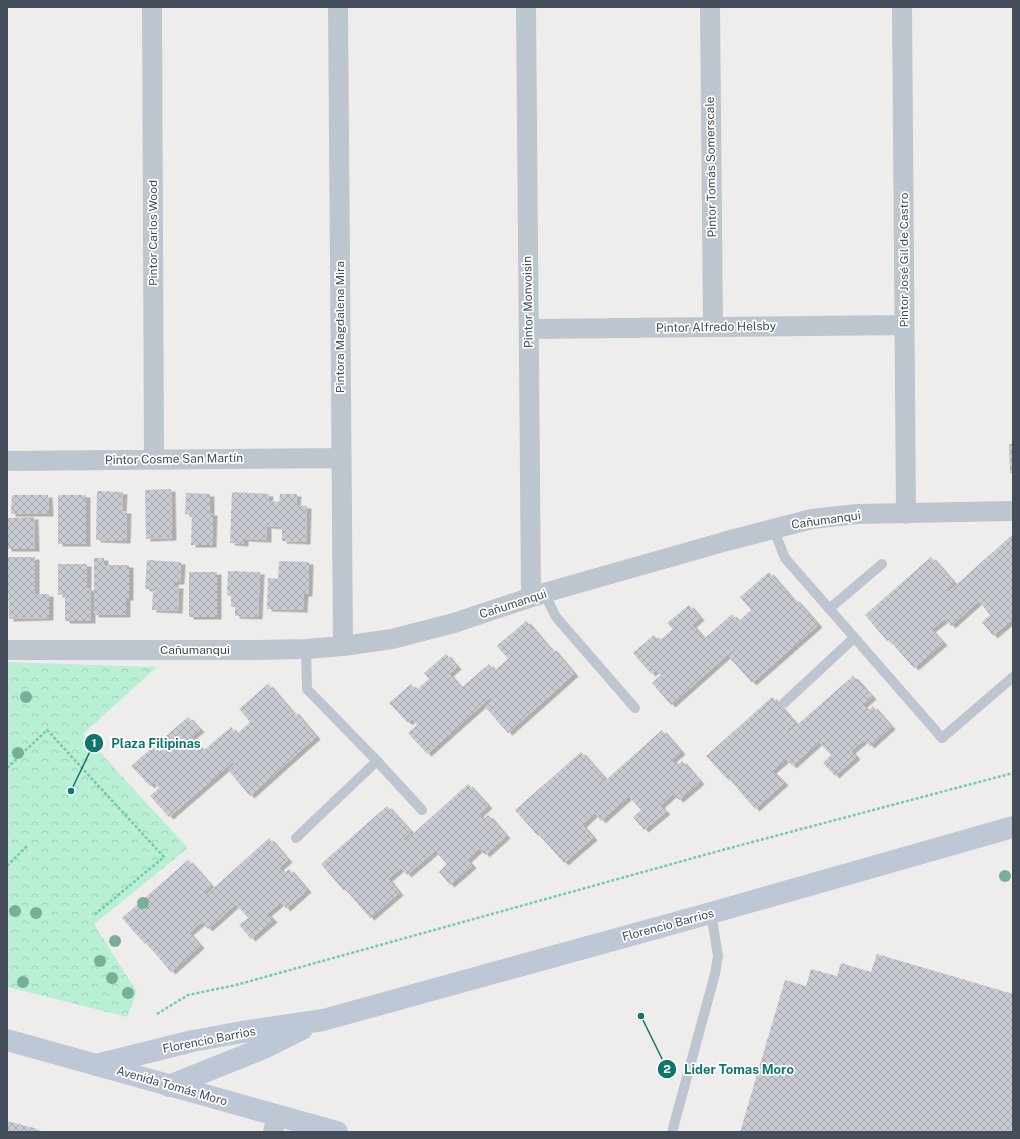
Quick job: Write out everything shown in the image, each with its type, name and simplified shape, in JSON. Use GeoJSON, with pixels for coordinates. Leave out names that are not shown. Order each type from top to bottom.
{"type":"FeatureCollection","features":[{"type":"Feature","properties":{"kind":"main road","name":"Florencio Barrios"},"geometry":{"type":"LineString","coordinates":[[96,1065],[207,1039],[322,1020],[711,913],[1013,827]]}},
{"type":"Feature","properties":{"kind":"main road","name":"Florencio Barrios"},"geometry":{"type":"LineString","coordinates":[[169,1086],[266,1047],[322,1020]]}},
{"type":"Feature","properties":{"kind":"main road","name":"Avenida Tomás Moro"},"geometry":{"type":"LineString","coordinates":[[7,1040],[169,1086],[275,1124],[337,1132]]}},
{"type":"Feature","properties":{"kind":"street","name":"Pintor Carlos Wood"},"geometry":{"type":"LineString","coordinates":[[152,7],[154,460]]}},
{"type":"Feature","properties":{"kind":"street","name":"Pintora Magdalena Mira"},"geometry":{"type":"LineString","coordinates":[[338,7],[343,646]]}},
{"type":"Feature","properties":{"kind":"street","name":"Pintor Monvoisin"},"geometry":{"type":"LineString","coordinates":[[526,7],[529,329],[538,595]]}},
{"type":"Feature","properties":{"kind":"street","name":"Pintor Tomás Somerscale"},"geometry":{"type":"LineString","coordinates":[[710,7],[713,327]]}},
{"type":"Feature","properties":{"kind":"street","name":"Pintor José Gil de Castro"},"geometry":{"type":"LineString","coordinates":[[902,7],[906,514]]}},
{"type":"Feature","properties":{"kind":"street","name":"Pintor Alfredo Helsby"},"geometry":{"type":"LineString","coordinates":[[529,329],[904,325]]}},
{"type":"Feature","properties":{"kind":"street","name":"Pintor Cosme San Martín"},"geometry":{"type":"LineString","coordinates":[[7,461],[342,458]]}},
{"type":"Feature","properties":{"kind":"street","name":"Cañumanqui"},"geometry":{"type":"LineString","coordinates":[[7,650],[306,649],[343,646],[392,639],[447,625],[538,595],[773,528],[819,518],[857,514],[1013,511]]}},
{"type":"Feature","properties":{"kind":"lane"},"geometry":{"type":"LineString","coordinates":[[773,528],[785,558],[942,738],[1013,677]]}},
{"type":"Feature","properties":{"kind":"lane"},"geometry":{"type":"LineString","coordinates":[[829,609],[882,564]]}},
{"type":"Feature","properties":{"kind":"lane"},"geometry":{"type":"LineString","coordinates":[[538,595],[635,708]]}},
{"type":"Feature","properties":{"kind":"lane"},"geometry":{"type":"LineString","coordinates":[[784,703],[854,638]]}},
{"type":"Feature","properties":{"kind":"lane"},"geometry":{"type":"LineString","coordinates":[[306,649],[307,689],[422,810]]}},
{"type":"Feature","properties":{"kind":"lane"},"geometry":{"type":"LineString","coordinates":[[296,838],[377,761]]}},
{"type":"Feature","properties":{"kind":"lane"},"geometry":{"type":"LineString","coordinates":[[672,1132],[716,974],[718,956],[711,913]]}},
{"type":"Feature","properties":{"kind":"path"},"geometry":{"type":"LineString","coordinates":[[7,768],[47,730],[164,857],[93,916]]}},
{"type":"Feature","properties":{"kind":"path"},"geometry":{"type":"LineString","coordinates":[[157,1014],[188,995],[236,985],[726,849],[1013,774]]}},
{"type":"Feature","properties":{"kind":"path"},"geometry":{"type":"LineString","coordinates":[[7,866],[28,845]]}},
{"type":"Feature","properties":{"kind":"green space"},"geometry":{"type":"Polygon","coordinates":[[[7,662],[157,667],[83,734],[188,848],[94,924],[137,992],[127,1017],[7,987],[7,662]]]}},
{"type":"Feature","properties":{"kind":"building"},"geometry":{"type":"Polygon","coordinates":[[[1009,444],[1013,444],[1013,473],[1010,473],[1009,444]]]}},
{"type":"Feature","properties":{"kind":"building"},"geometry":{"type":"Polygon","coordinates":[[[171,489],[172,538],[146,539],[145,490],[171,489]]]}},
{"type":"Feature","properties":{"kind":"building"},"geometry":{"type":"Polygon","coordinates":[[[97,491],[123,492],[122,511],[127,511],[126,541],[96,540],[97,491]]]}},
{"type":"Feature","properties":{"kind":"building"},"geometry":{"type":"Polygon","coordinates":[[[232,492],[269,494],[268,501],[279,502],[280,494],[297,494],[296,505],[307,506],[306,542],[282,541],[282,527],[267,526],[267,540],[244,539],[244,544],[230,543],[232,492]]]}},
{"type":"Feature","properties":{"kind":"building"},"geometry":{"type":"Polygon","coordinates":[[[186,493],[210,494],[210,513],[213,513],[212,545],[191,545],[192,515],[185,514],[186,493]]]}},
{"type":"Feature","properties":{"kind":"building"},"geometry":{"type":"Polygon","coordinates":[[[12,495],[48,495],[49,514],[11,514],[12,495]]]}},
{"type":"Feature","properties":{"kind":"building"},"geometry":{"type":"Polygon","coordinates":[[[58,495],[86,495],[86,544],[58,544],[58,495]]]}},
{"type":"Feature","properties":{"kind":"building"},"geometry":{"type":"Polygon","coordinates":[[[34,517],[35,549],[7,549],[7,518],[34,517]]]}},
{"type":"Feature","properties":{"kind":"building"},"geometry":{"type":"Polygon","coordinates":[[[1012,535],[1013,608],[1010,611],[1013,614],[1013,619],[993,636],[982,622],[990,615],[979,601],[951,626],[945,619],[931,630],[943,643],[914,668],[890,641],[895,635],[887,641],[865,615],[931,557],[954,583],[946,590],[948,592],[1012,535]]]}},
{"type":"Feature","properties":{"kind":"building"},"geometry":{"type":"Polygon","coordinates":[[[7,557],[35,557],[35,594],[49,594],[49,618],[9,619],[7,557]]]}},
{"type":"Feature","properties":{"kind":"building"},"geometry":{"type":"Polygon","coordinates":[[[94,558],[104,558],[104,565],[129,565],[129,598],[126,598],[126,615],[94,615],[94,558]]]}},
{"type":"Feature","properties":{"kind":"building"},"geometry":{"type":"Polygon","coordinates":[[[147,560],[181,562],[180,582],[174,582],[174,586],[179,586],[178,611],[152,610],[153,589],[145,589],[147,560]]]}},
{"type":"Feature","properties":{"kind":"building"},"geometry":{"type":"Polygon","coordinates":[[[279,561],[309,562],[308,594],[304,594],[303,610],[267,609],[268,578],[278,579],[279,561]]]}},
{"type":"Feature","properties":{"kind":"building"},"geometry":{"type":"Polygon","coordinates":[[[58,564],[87,564],[87,588],[91,589],[91,621],[65,621],[65,594],[58,595],[58,564]]]}},
{"type":"Feature","properties":{"kind":"building"},"geometry":{"type":"Polygon","coordinates":[[[228,571],[260,572],[258,617],[235,616],[235,607],[231,607],[231,596],[227,595],[228,571]]]}},
{"type":"Feature","properties":{"kind":"building"},"geometry":{"type":"Polygon","coordinates":[[[189,572],[217,572],[217,617],[189,617],[189,572]]]}},
{"type":"Feature","properties":{"kind":"building"},"geometry":{"type":"Polygon","coordinates":[[[769,572],[793,600],[788,606],[795,599],[818,625],[752,683],[729,657],[736,650],[735,648],[671,705],[652,683],[661,675],[656,670],[651,674],[633,653],[654,635],[659,641],[673,629],[667,623],[689,605],[700,618],[692,625],[704,639],[732,614],[738,622],[751,610],[740,597],[769,572]]]}},
{"type":"Feature","properties":{"kind":"building"},"geometry":{"type":"Polygon","coordinates":[[[526,621],[550,649],[544,654],[552,648],[574,674],[508,733],[485,707],[493,700],[491,697],[427,754],[408,733],[417,725],[412,719],[408,723],[389,703],[411,684],[416,690],[429,679],[424,673],[446,654],[457,667],[449,674],[461,688],[489,664],[494,671],[508,659],[497,646],[526,621]]]}},
{"type":"Feature","properties":{"kind":"building"},"geometry":{"type":"Polygon","coordinates":[[[853,676],[872,697],[863,705],[868,711],[873,706],[891,727],[870,746],[864,740],[851,751],[856,757],[835,776],[823,763],[831,755],[819,742],[792,766],[786,759],[772,771],[784,783],[755,809],[731,781],[737,776],[729,781],[706,756],[772,697],[795,723],[787,730],[789,732],[853,676]]]}},
{"type":"Feature","properties":{"kind":"building"},"geometry":{"type":"Polygon","coordinates":[[[268,684],[292,712],[287,718],[294,711],[316,737],[250,796],[228,770],[235,763],[234,761],[169,817],[150,796],[159,788],[154,782],[150,786],[131,766],[153,747],[158,753],[171,742],[166,736],[188,717],[200,730],[191,737],[203,751],[231,727],[237,734],[250,722],[239,709],[268,684]]]}},
{"type":"Feature","properties":{"kind":"building"},"geometry":{"type":"Polygon","coordinates":[[[662,730],[681,752],[672,760],[677,765],[682,761],[700,782],[679,800],[673,794],[660,806],[666,812],[644,830],[633,817],[641,810],[629,796],[601,821],[595,813],[582,825],[593,838],[564,863],[540,836],[546,830],[538,836],[515,810],[581,752],[604,778],[597,785],[598,787],[662,730]]]}},
{"type":"Feature","properties":{"kind":"building"},"geometry":{"type":"Polygon","coordinates":[[[468,784],[488,806],[479,814],[483,820],[488,815],[506,836],[485,855],[480,848],[467,860],[472,866],[450,885],[439,872],[447,864],[435,851],[407,875],[401,868],[388,879],[399,893],[370,918],[346,890],[352,885],[344,891],[321,864],[387,806],[411,832],[403,839],[405,841],[468,784]]]}},
{"type":"Feature","properties":{"kind":"building"},"geometry":{"type":"Polygon","coordinates":[[[269,838],[288,860],[279,868],[284,873],[289,869],[307,890],[286,909],[281,902],[267,914],[273,920],[251,939],[239,925],[248,918],[236,904],[208,929],[202,922],[189,933],[200,946],[171,972],[147,944],[153,938],[145,944],[122,918],[188,860],[211,886],[203,893],[206,895],[269,838]]]}},
{"type":"Feature","properties":{"kind":"building"},"geometry":{"type":"Polygon","coordinates":[[[877,954],[1013,994],[1013,1132],[740,1132],[785,980],[806,986],[811,969],[837,976],[841,963],[871,972],[877,954]]]}},
{"type":"Feature","properties":{"kind":"building"},"geometry":{"type":"Polygon","coordinates":[[[7,1121],[38,1129],[37,1132],[7,1132],[7,1121]]]}},
{"type":"Feature","properties":{"kind":"place","name":"Plaza Filipinas"},"geometry":{"type":"Point","coordinates":[71,791]}},
{"type":"Feature","properties":{"kind":"place","name":"Lider Tomas Moro"},"geometry":{"type":"Point","coordinates":[641,1016]}}]}
